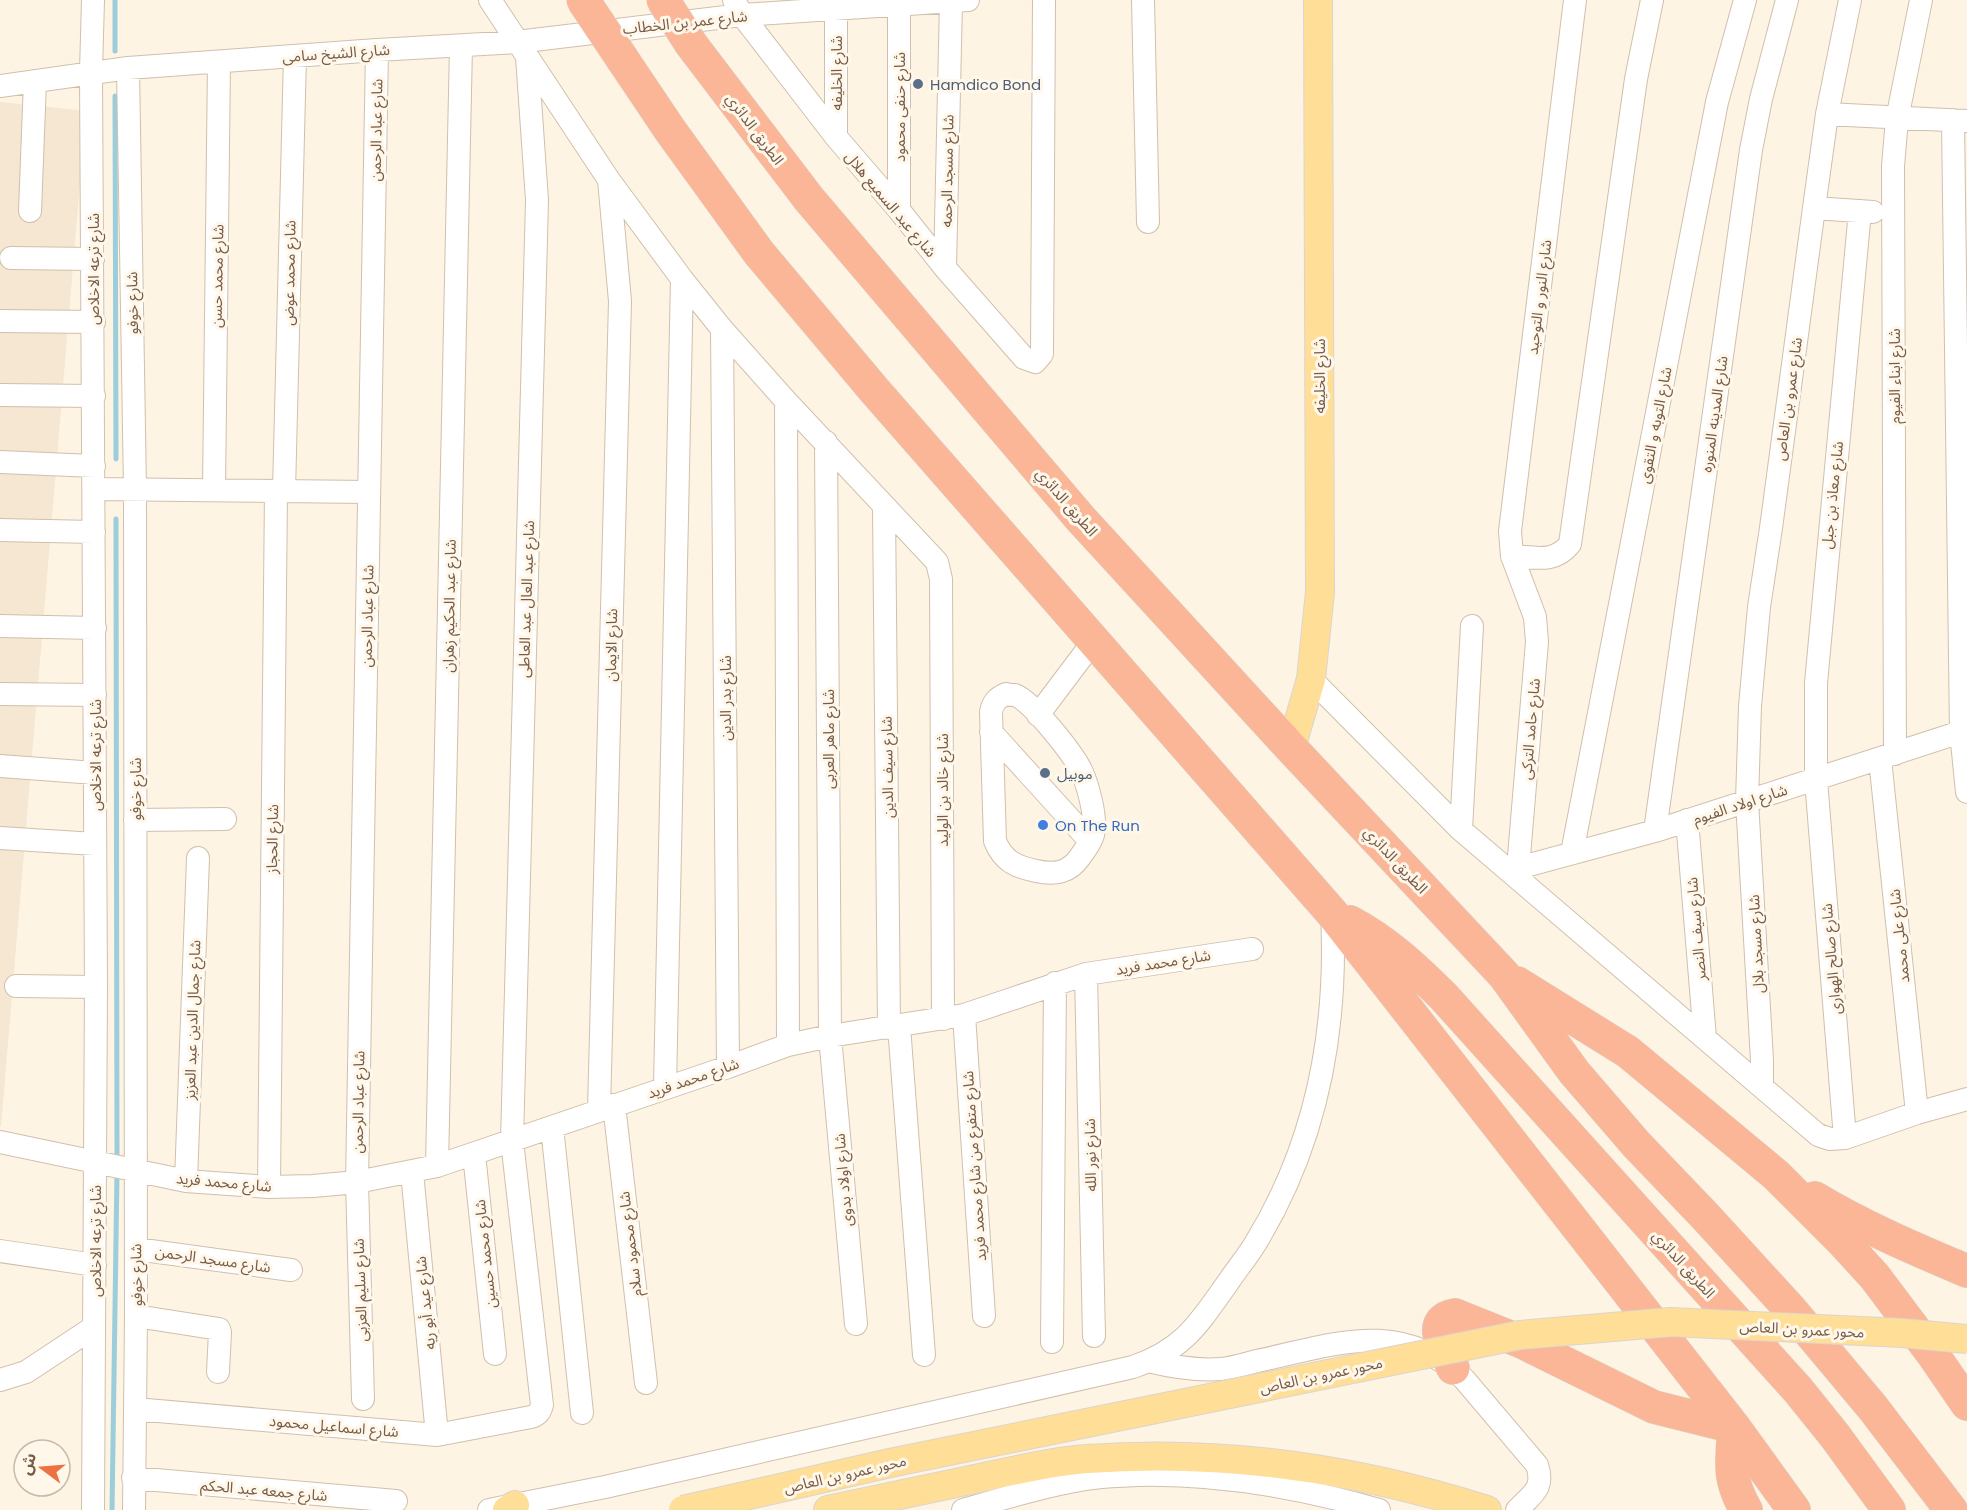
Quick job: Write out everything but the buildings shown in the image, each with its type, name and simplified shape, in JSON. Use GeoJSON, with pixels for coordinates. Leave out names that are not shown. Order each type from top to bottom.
{"type":"FeatureCollection","features":[{"type":"Feature","properties":{"kind":"highway","name":"الطريق الدائري"},"geometry":{"type":"LineString","coordinates":[[583,0],[676,138],[759,254],[1093,642],[1332,913],[1734,1427],[1794,1510]]}},
{"type":"Feature","properties":{"kind":"highway","name":"الطريق الدائري"},"geometry":{"type":"LineString","coordinates":[[663,0],[691,44],[809,199],[1064,500],[1291,748],[1504,975],[1580,1080],[1636,1144],[1791,1310],[1873,1408],[1951,1509]]}},
{"type":"Feature","properties":{"kind":"highway","name":"الطريق الدائري"},"geometry":{"type":"LineString","coordinates":[[1332,913],[1364,930],[1392,949],[1444,997],[1798,1390],[1889,1510]]}},
{"type":"Feature","properties":{"kind":"highway","name":"الطريق الدائري"},"geometry":{"type":"LineString","coordinates":[[1504,975],[1628,1052],[1776,1174],[1875,1277],[1967,1404]]}},
{"type":"Feature","properties":{"kind":"highway"},"geometry":{"type":"LineString","coordinates":[[1776,1174],[1848,1217],[1902,1244],[1967,1271]]}},
{"type":"Feature","properties":{"kind":"highway"},"geometry":{"type":"LineString","coordinates":[[1453,1368],[1439,1336],[1438,1328],[1441,1321],[1455,1316],[1522,1342],[1654,1407],[1734,1427],[1731,1470],[1735,1491],[1746,1510]]}},
{"type":"Feature","properties":{"kind":"main road","name":"شارع الخليفه"},"geometry":{"type":"LineString","coordinates":[[1291,748],[1311,679],[1320,592],[1318,0]]}},
{"type":"Feature","properties":{"kind":"main road","name":"محور عمرو بن العاص"},"geometry":{"type":"LineString","coordinates":[[683,1510],[890,1463],[1520,1335],[1671,1322],[1902,1333],[1967,1340]]}},
{"type":"Feature","properties":{"kind":"main road","name":"محور عمرو بن العاص"},"geometry":{"type":"LineString","coordinates":[[828,1510],[882,1503],[1031,1467],[1085,1459],[1176,1456],[1250,1461],[1342,1475],[1402,1486],[1487,1510]]}},
{"type":"Feature","properties":{"kind":"street","name":"شارع ترعه الاخلاص"},"geometry":{"type":"LineString","coordinates":[[93,0],[91,72],[96,987],[93,1510]]}},
{"type":"Feature","properties":{"kind":"street"},"geometry":{"type":"LineString","coordinates":[[490,0],[609,180],[682,279],[722,329],[884,507]]}},
{"type":"Feature","properties":{"kind":"street","name":"شارع عبد السميع هلال"},"geometry":{"type":"LineString","coordinates":[[738,7],[836,137],[945,268],[1024,358],[1035,362],[1042,354],[1044,0]]}},
{"type":"Feature","properties":{"kind":"street"},"geometry":{"type":"LineString","coordinates":[[1143,0],[1148,222]]}},
{"type":"Feature","properties":{"kind":"street","name":"شارع النور و التوحيد"},"geometry":{"type":"LineString","coordinates":[[1527,592],[1512,556],[1510,531],[1575,0]]}},
{"type":"Feature","properties":{"kind":"street"},"geometry":{"type":"LineString","coordinates":[[1512,556],[1552,558],[1562,553],[1570,544],[1636,79],[1652,0]]}},
{"type":"Feature","properties":{"kind":"street","name":"شارع التوبه و التقوى"},"geometry":{"type":"LineString","coordinates":[[1572,853],[1717,102],[1745,0]]}},
{"type":"Feature","properties":{"kind":"street","name":"شارع المدينه المنوره"},"geometry":{"type":"LineString","coordinates":[[1655,831],[1752,150],[1761,99],[1787,0]]}},
{"type":"Feature","properties":{"kind":"street","name":"شارع عمرو بن العاص"},"geometry":{"type":"LineString","coordinates":[[1748,801],[1750,706],[1759,607],[1827,114],[1850,0]]}},
{"type":"Feature","properties":{"kind":"street","name":"شارع ابناء الفيوم"},"geometry":{"type":"LineString","coordinates":[[1888,756],[1893,166],[1897,119],[1921,0]]}},
{"type":"Feature","properties":{"kind":"street","name":"شارع عمر بن الخطاب"},"geometry":{"type":"LineString","coordinates":[[581,34],[738,7],[811,5],[836,9],[873,3],[899,5],[949,1]]}},
{"type":"Feature","properties":{"kind":"street","name":"شارع مسجد الرحمه"},"geometry":{"type":"LineString","coordinates":[[945,268],[949,1]]}},
{"type":"Feature","properties":{"kind":"street","name":"شارع حنفى محمود"},"geometry":{"type":"LineString","coordinates":[[899,5],[899,210]]}},
{"type":"Feature","properties":{"kind":"street","name":"شارع الخليفه"},"geometry":{"type":"LineString","coordinates":[[836,9],[836,137]]}},
{"type":"Feature","properties":{"kind":"street","name":"شارع الشيخ سامى"},"geometry":{"type":"LineString","coordinates":[[0,86],[128,68],[377,50],[460,46],[522,50],[581,34]]}},
{"type":"Feature","properties":{"kind":"street","name":"شارع عبد الحكيم زهران"},"geometry":{"type":"LineString","coordinates":[[437,1166],[460,46]]}},
{"type":"Feature","properties":{"kind":"street","name":"شارع عباد الرحمن"},"geometry":{"type":"LineString","coordinates":[[357,1182],[377,50]]}},
{"type":"Feature","properties":{"kind":"street","name":"شارع عبد العال عبد العاطى"},"geometry":{"type":"LineString","coordinates":[[522,50],[537,201],[512,1141],[542,1405],[539,1412],[531,1417]]}},
{"type":"Feature","properties":{"kind":"street","name":"شارع محمد عوض"},"geometry":{"type":"LineString","coordinates":[[280,491],[295,56]]}},
{"type":"Feature","properties":{"kind":"street","name":"شارع محمد حسن"},"geometry":{"type":"LineString","coordinates":[[214,490],[219,62]]}},
{"type":"Feature","properties":{"kind":"street","name":"شارع خوفو"},"geometry":{"type":"LineString","coordinates":[[128,68],[135,489],[136,1316],[134,1510]]}},
{"type":"Feature","properties":{"kind":"street"},"geometry":{"type":"LineString","coordinates":[[30,211],[35,81]]}},
{"type":"Feature","properties":{"kind":"street"},"geometry":{"type":"LineString","coordinates":[[1827,114],[1960,121],[1964,731],[1967,792]]}},
{"type":"Feature","properties":{"kind":"street","name":"شارع الايمان"},"geometry":{"type":"LineString","coordinates":[[607,1108],[620,301],[609,180]]}},
{"type":"Feature","properties":{"kind":"street"},"geometry":{"type":"LineString","coordinates":[[1814,208],[1893,213]]}},
{"type":"Feature","properties":{"kind":"street","name":"شارع معاذ بن جبل"},"geometry":{"type":"LineString","coordinates":[[1816,780],[1816,672],[1860,211]]}},
{"type":"Feature","properties":{"kind":"street"},"geometry":{"type":"LineString","coordinates":[[11,258],[93,259]]}},
{"type":"Feature","properties":{"kind":"street"},"geometry":{"type":"LineString","coordinates":[[665,1088],[682,279]]}},
{"type":"Feature","properties":{"kind":"street"},"geometry":{"type":"LineString","coordinates":[[0,321],[94,322]]}},
{"type":"Feature","properties":{"kind":"street","name":"شارع بدر الدين"},"geometry":{"type":"LineString","coordinates":[[722,329],[728,1067]]}},
{"type":"Feature","properties":{"kind":"street"},"geometry":{"type":"LineString","coordinates":[[0,396],[94,396]]}},
{"type":"Feature","properties":{"kind":"street"},"geometry":{"type":"LineString","coordinates":[[786,401],[788,1045]]}},
{"type":"Feature","properties":{"kind":"street","name":"شارع ماهر العربى"},"geometry":{"type":"LineString","coordinates":[[826,442],[830,1036]]}},
{"type":"Feature","properties":{"kind":"street"},"geometry":{"type":"LineString","coordinates":[[0,462],[94,466]]}},
{"type":"Feature","properties":{"kind":"street"},"geometry":{"type":"LineString","coordinates":[[94,489],[369,492]]}},
{"type":"Feature","properties":{"kind":"street","name":"شارع الحجاز"},"geometry":{"type":"LineString","coordinates":[[269,1187],[280,491]]}},
{"type":"Feature","properties":{"kind":"street","name":"شارع خالد بن الوليد"},"geometry":{"type":"LineString","coordinates":[[884,507],[937,562],[941,579],[954,1017]]}},
{"type":"Feature","properties":{"kind":"street","name":"شارع سيف الدين"},"geometry":{"type":"LineString","coordinates":[[884,507],[894,1027],[924,1355]]}},
{"type":"Feature","properties":{"kind":"street"},"geometry":{"type":"LineString","coordinates":[[0,530],[94,532]]}},
{"type":"Feature","properties":{"kind":"street","name":"شارع حامد التركى"},"geometry":{"type":"LineString","coordinates":[[1514,870],[1537,642],[1535,617],[1527,592]]}},
{"type":"Feature","properties":{"kind":"street"},"geometry":{"type":"LineString","coordinates":[[0,626],[95,628]]}},
{"type":"Feature","properties":{"kind":"street"},"geometry":{"type":"LineString","coordinates":[[1461,830],[1472,626]]}},
{"type":"Feature","properties":{"kind":"street"},"geometry":{"type":"LineString","coordinates":[[1038,715],[1093,642]]}},
{"type":"Feature","properties":{"kind":"street"},"geometry":{"type":"LineString","coordinates":[[1311,679],[1461,830],[1514,870],[1818,1135],[1830,1139],[1845,1138],[1917,1113],[1966,1104]]}},
{"type":"Feature","properties":{"kind":"street"},"geometry":{"type":"LineString","coordinates":[[0,694],[95,695]]}},
{"type":"Feature","properties":{"kind":"street"},"geometry":{"type":"LineString","coordinates":[[1006,694],[1014,695],[1022,699],[1038,715],[1072,754],[1082,772],[1089,792],[1094,828],[1090,842],[1074,865],[1066,871],[1047,873],[1024,869],[1009,862],[1003,856],[995,841],[994,832],[991,732],[993,704],[1006,694]]}},
{"type":"Feature","properties":{"kind":"street","name":"شارع اولاد الفيوم"},"geometry":{"type":"LineString","coordinates":[[1514,870],[1655,831],[1964,731]]}},
{"type":"Feature","properties":{"kind":"street"},"geometry":{"type":"LineString","coordinates":[[991,732],[1090,842]]}},
{"type":"Feature","properties":{"kind":"street","name":"شارع على محمد"},"geometry":{"type":"LineString","coordinates":[[1888,756],[1917,1113]]}},
{"type":"Feature","properties":{"kind":"street"},"geometry":{"type":"LineString","coordinates":[[0,766],[95,773]]}},
{"type":"Feature","properties":{"kind":"street","name":"شارع صالح الهوارى"},"geometry":{"type":"LineString","coordinates":[[1816,780],[1845,1138]]}},
{"type":"Feature","properties":{"kind":"street","name":"شارع مسجد بلال"},"geometry":{"type":"LineString","coordinates":[[1748,801],[1762,1087]]}},
{"type":"Feature","properties":{"kind":"street"},"geometry":{"type":"LineString","coordinates":[[135,820],[225,819]]}},
{"type":"Feature","properties":{"kind":"street","name":"شارع سيف النصر"},"geometry":{"type":"LineString","coordinates":[[1687,820],[1705,1038]]}},
{"type":"Feature","properties":{"kind":"street"},"geometry":{"type":"LineString","coordinates":[[0,838],[95,844]]}},
{"type":"Feature","properties":{"kind":"street","name":"شارع جمال الدين عبد العزيز"},"geometry":{"type":"LineString","coordinates":[[186,1181],[198,858]]}},
{"type":"Feature","properties":{"kind":"street"},"geometry":{"type":"LineString","coordinates":[[504,1508],[1133,1366],[1149,1361],[1176,1346],[1198,1324],[1255,1244],[1274,1209],[1305,1137],[1316,1101],[1330,1026],[1334,970],[1332,913]]}},
{"type":"Feature","properties":{"kind":"street","name":"شارع محمد فريد"},"geometry":{"type":"LineString","coordinates":[[0,1142],[186,1181],[269,1187],[357,1182],[437,1166],[788,1045],[830,1036],[954,1017],[1086,974],[1252,949]]}},
{"type":"Feature","properties":{"kind":"street","name":"شارع نور الله"},"geometry":{"type":"LineString","coordinates":[[1086,974],[1094,1336]]}},
{"type":"Feature","properties":{"kind":"street"},"geometry":{"type":"LineString","coordinates":[[1052,1342],[1055,983]]}},
{"type":"Feature","properties":{"kind":"street"},"geometry":{"type":"LineString","coordinates":[[16,986],[96,987]]}},
{"type":"Feature","properties":{"kind":"street","name":"شارع متفرع من شارع محمد فريد"},"geometry":{"type":"LineString","coordinates":[[954,1017],[984,1316]]}},
{"type":"Feature","properties":{"kind":"street","name":"شارع اولاد بدوى"},"geometry":{"type":"LineString","coordinates":[[830,1036],[856,1323]]}},
{"type":"Feature","properties":{"kind":"street","name":"شارع محمود سلام"},"geometry":{"type":"LineString","coordinates":[[607,1108],[646,1383]]}},
{"type":"Feature","properties":{"kind":"street"},"geometry":{"type":"LineString","coordinates":[[552,1127],[582,1413]]}},
{"type":"Feature","properties":{"kind":"street","name":"شارع محمد حسين"},"geometry":{"type":"LineString","coordinates":[[474,1154],[495,1354]]}},
{"type":"Feature","properties":{"kind":"street","name":"شارع عيد أبو ريه"},"geometry":{"type":"LineString","coordinates":[[412,1172],[437,1434]]}},
{"type":"Feature","properties":{"kind":"street","name":"شارع سليم العزبى"},"geometry":{"type":"LineString","coordinates":[[357,1182],[363,1399]]}},
{"type":"Feature","properties":{"kind":"street","name":"شارع مسجد الرحمن"},"geometry":{"type":"LineString","coordinates":[[136,1249],[291,1269]]}},
{"type":"Feature","properties":{"kind":"street"},"geometry":{"type":"LineString","coordinates":[[0,1251],[95,1265]]}},
{"type":"Feature","properties":{"kind":"street"},"geometry":{"type":"LineString","coordinates":[[136,1316],[217,1329],[220,1332],[218,1372]]}},
{"type":"Feature","properties":{"kind":"street"},"geometry":{"type":"LineString","coordinates":[[0,1380],[26,1372],[94,1327]]}},
{"type":"Feature","properties":{"kind":"street"},"geometry":{"type":"LineString","coordinates":[[1149,1361],[1198,1370],[1223,1368],[1352,1341],[1398,1342],[1427,1352],[1453,1368],[1538,1465],[1540,1479],[1536,1492],[1517,1510]]}},
{"type":"Feature","properties":{"kind":"street","name":"شارع اسماعيل محمود"},"geometry":{"type":"LineString","coordinates":[[135,1409],[437,1434],[531,1417]]}},
{"type":"Feature","properties":{"kind":"street"},"geometry":{"type":"LineString","coordinates":[[963,1510],[1041,1488],[1088,1478],[1160,1475],[1208,1477],[1272,1484],[1379,1510]]}},
{"type":"Feature","properties":{"kind":"street","name":"شارع جمعه عبد الحكم"},"geometry":{"type":"LineString","coordinates":[[133,1478],[396,1501]]}},
{"type":"Feature","properties":{"kind":"shaded area"},"geometry":{"type":"Polygon","coordinates":[[[0,102],[86,111],[1,1126],[0,1126],[0,102]]]}},
{"type":"Feature","properties":{"kind":"waterway"},"geometry":{"type":"LineString","coordinates":[[115,0],[115,51]]}},
{"type":"Feature","properties":{"kind":"waterway"},"geometry":{"type":"LineString","coordinates":[[115,96],[116,459]]}},
{"type":"Feature","properties":{"kind":"waterway"},"geometry":{"type":"LineString","coordinates":[[116,519],[117,1160]]}},
{"type":"Feature","properties":{"kind":"waterway"},"geometry":{"type":"LineString","coordinates":[[112,1510],[117,1173]]}},
{"type":"Feature","properties":{"kind":"place","name":"Hamdico Bond"},"geometry":{"type":"Point","coordinates":[918,84]}},
{"type":"Feature","properties":{"kind":"place","name":"موبيل"},"geometry":{"type":"Point","coordinates":[1045,773]}},
{"type":"Feature","properties":{"kind":"place","name":"On The Run"},"geometry":{"type":"Point","coordinates":[1043,825]}}]}
